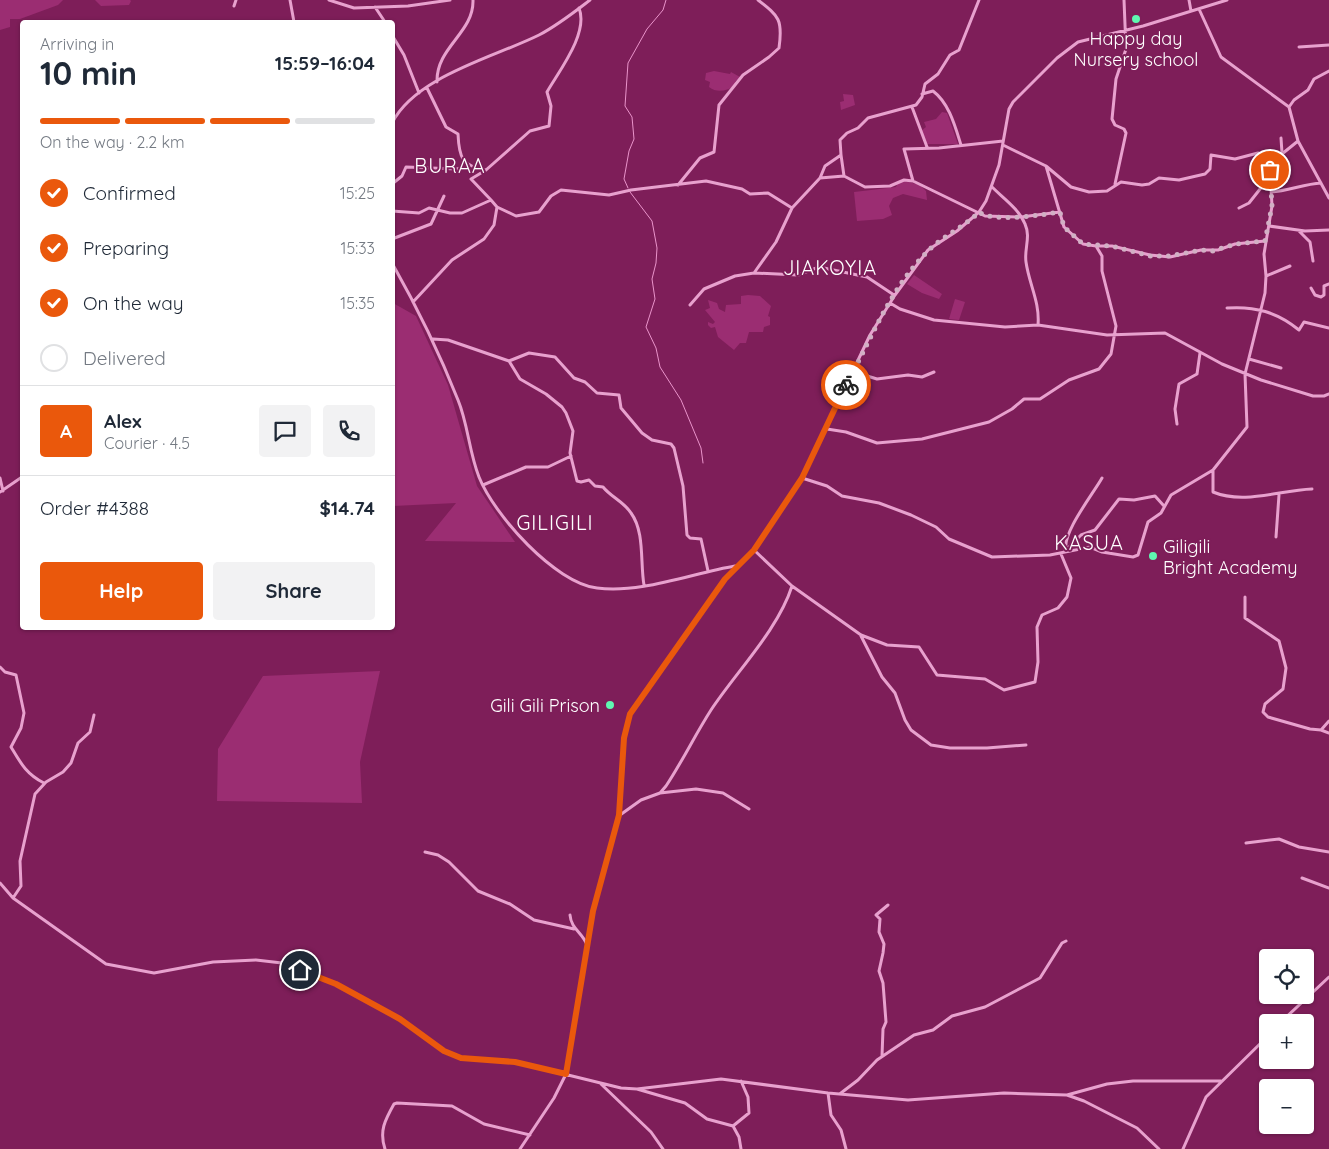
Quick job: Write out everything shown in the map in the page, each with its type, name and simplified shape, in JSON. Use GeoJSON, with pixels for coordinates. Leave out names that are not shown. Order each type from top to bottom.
{"type":"FeatureCollection","features":[{"type":"Feature","properties":{"kind":"street"},"geometry":{"type":"LineString","coordinates":[[234,6],[236,0]]}},
{"type":"Feature","properties":{"kind":"street"},"geometry":{"type":"LineString","coordinates":[[290,0],[294,20]]}},
{"type":"Feature","properties":{"kind":"street"},"geometry":{"type":"LineString","coordinates":[[329,0],[354,8],[450,0]]}},
{"type":"Feature","properties":{"kind":"street"},"geometry":{"type":"LineString","coordinates":[[388,0],[388,6]]}},
{"type":"Feature","properties":{"kind":"street"},"geometry":{"type":"LineString","coordinates":[[438,82],[443,55],[465,26],[473,9],[473,0]]}},
{"type":"Feature","properties":{"kind":"street"},"geometry":{"type":"LineString","coordinates":[[395,118],[406,104],[427,88],[553,27],[590,0]]}},
{"type":"Feature","properties":{"kind":"street"},"geometry":{"type":"LineString","coordinates":[[678,186],[700,158],[714,152],[719,105],[743,75],[779,48],[779,18],[758,0]]}},
{"type":"Feature","properties":{"kind":"street"},"geometry":{"type":"LineString","coordinates":[[844,176],[841,155],[842,137],[858,128],[866,120],[912,107],[922,94],[925,84],[938,74],[950,55],[960,50],[979,0]]}},
{"type":"Feature","properties":{"kind":"street"},"geometry":{"type":"LineString","coordinates":[[1115,185],[1126,133],[1112,119],[1116,79],[1126,54],[1124,0]]}},
{"type":"Feature","properties":{"kind":"street"},"geometry":{"type":"LineString","coordinates":[[1189,0],[1192,11]]}},
{"type":"Feature","properties":{"kind":"street"},"geometry":{"type":"LineString","coordinates":[[520,1149],[554,1098],[566,1074],[593,911],[619,815],[624,738],[630,714],[736,566],[754,550],[802,478],[827,429],[840,396],[854,372],[870,335],[895,295],[928,250],[979,212],[992,187],[1009,109],[1013,102],[1065,50],[1090,37],[1126,30],[1227,0]]}},
{"type":"Feature","properties":{"kind":"street"},"geometry":{"type":"LineString","coordinates":[[375,7],[384,20]]}},
{"type":"Feature","properties":{"kind":"street"},"geometry":{"type":"LineString","coordinates":[[580,8],[582,21],[578,36],[557,77],[546,92],[551,110],[549,126],[530,131],[486,170],[471,179],[497,207],[516,216],[539,212],[551,196],[561,190],[610,195],[631,190],[678,186],[706,181],[742,189],[750,194],[768,193],[792,208]]}},
{"type":"Feature","properties":{"kind":"street"},"geometry":{"type":"LineString","coordinates":[[1199,9],[1221,57],[1289,107],[1298,141],[1329,198]]}},
{"type":"Feature","properties":{"kind":"street"},"geometry":{"type":"LineString","coordinates":[[395,39],[404,55],[419,93]]}},
{"type":"Feature","properties":{"kind":"street"},"geometry":{"type":"LineString","coordinates":[[1299,47],[1329,46]]}},
{"type":"Feature","properties":{"kind":"street"},"geometry":{"type":"LineString","coordinates":[[1289,107],[1294,100],[1308,90],[1314,79],[1329,71]]}},
{"type":"Feature","properties":{"kind":"street"},"geometry":{"type":"LineString","coordinates":[[427,88],[446,127],[458,134],[460,151],[466,164],[486,170]]}},
{"type":"Feature","properties":{"kind":"street"},"geometry":{"type":"LineString","coordinates":[[922,94],[933,91],[936,93],[949,110],[961,145]]}},
{"type":"Feature","properties":{"kind":"street"},"geometry":{"type":"LineString","coordinates":[[912,107],[927,148]]}},
{"type":"Feature","properties":{"kind":"street"},"geometry":{"type":"LineString","coordinates":[[1281,138],[1282,154]]}},
{"type":"Feature","properties":{"kind":"street"},"geometry":{"type":"LineString","coordinates":[[802,478],[828,486],[842,496],[878,503],[911,515],[936,527],[948,539],[984,555],[1024,556],[1090,547],[1102,552],[1137,556],[1147,524],[1161,513],[1171,495],[1213,470],[1247,427],[1245,374],[1261,310],[1266,276],[1264,258],[1265,241],[1272,206],[1269,179],[1271,167],[1277,158],[1298,141]]}},
{"type":"Feature","properties":{"kind":"street"},"geometry":{"type":"LineString","coordinates":[[913,182],[903,150],[961,145],[1003,143],[1046,166],[1078,190],[1102,192],[1126,182],[1146,185],[1159,178],[1175,180],[1205,174],[1210,169],[1211,155],[1235,158],[1258,153],[1277,158]]}},
{"type":"Feature","properties":{"kind":"street"},"geometry":{"type":"LineString","coordinates":[[754,273],[776,242],[792,208],[820,178],[825,166],[841,155]]}},
{"type":"Feature","properties":{"kind":"street"},"geometry":{"type":"LineString","coordinates":[[395,182],[402,176],[406,167],[457,169],[464,167],[466,164]]}},
{"type":"Feature","properties":{"kind":"street"},"geometry":{"type":"LineString","coordinates":[[1046,166],[1066,230],[1083,244],[1112,246],[1162,257],[1201,250],[1213,251],[1235,244],[1265,241]]}},
{"type":"Feature","properties":{"kind":"street"},"geometry":{"type":"LineString","coordinates":[[820,178],[844,176],[865,187],[890,186],[904,180],[913,182],[985,216],[1021,217],[1060,212]]}},
{"type":"Feature","properties":{"kind":"street"},"geometry":{"type":"LineString","coordinates":[[1239,208],[1249,203],[1269,179]]}},
{"type":"Feature","properties":{"kind":"street"},"geometry":{"type":"LineString","coordinates":[[1271,192],[1321,184]]}},
{"type":"Feature","properties":{"kind":"street"},"geometry":{"type":"LineString","coordinates":[[992,187],[1021,217],[1028,231],[1026,259],[1031,285],[1038,301],[1038,325]]}},
{"type":"Feature","properties":{"kind":"street"},"geometry":{"type":"LineString","coordinates":[[395,237],[431,224],[444,196]]}},
{"type":"Feature","properties":{"kind":"street"},"geometry":{"type":"LineString","coordinates":[[395,211],[419,212],[430,208],[452,213],[466,212],[491,200]]}},
{"type":"Feature","properties":{"kind":"street"},"geometry":{"type":"LineString","coordinates":[[413,302],[452,260],[484,239],[494,226],[497,207]]}},
{"type":"Feature","properties":{"kind":"street"},"geometry":{"type":"LineString","coordinates":[[1269,226],[1298,231],[1329,230]]}},
{"type":"Feature","properties":{"kind":"street"},"geometry":{"type":"LineString","coordinates":[[1298,231],[1310,242],[1313,261]]}},
{"type":"Feature","properties":{"kind":"street"},"geometry":{"type":"LineString","coordinates":[[827,429],[846,432],[877,443],[887,444],[922,439],[950,430],[980,425],[1012,409],[1024,399],[1040,399],[1073,378],[1099,369],[1111,354],[1116,334],[1116,322],[1102,271],[1102,256],[1096,246]]}},
{"type":"Feature","properties":{"kind":"street"},"geometry":{"type":"LineString","coordinates":[[1266,276],[1290,266]]}},
{"type":"Feature","properties":{"kind":"street"},"geometry":{"type":"LineString","coordinates":[[690,305],[697,295],[712,285],[735,276],[754,273],[798,275],[824,267],[841,273],[867,277],[895,295]]}},
{"type":"Feature","properties":{"kind":"street"},"geometry":{"type":"LineString","coordinates":[[395,269],[433,339],[459,402],[479,476],[483,484],[506,520],[554,568],[579,584],[606,589],[644,585],[736,566]]}},
{"type":"Feature","properties":{"kind":"street"},"geometry":{"type":"LineString","coordinates":[[1311,288],[1315,295],[1321,297],[1324,295],[1324,286],[1329,284]]}},
{"type":"Feature","properties":{"kind":"street"},"geometry":{"type":"LineString","coordinates":[[890,303],[900,309],[934,320],[1005,327],[1038,325],[1096,334],[1165,333],[1200,353],[1245,374],[1313,396],[1329,394]]}},
{"type":"Feature","properties":{"kind":"street"},"geometry":{"type":"LineString","coordinates":[[1227,308],[1250,307],[1261,310],[1278,317],[1299,330],[1304,322],[1329,328]]}},
{"type":"Feature","properties":{"kind":"street"},"geometry":{"type":"LineString","coordinates":[[433,339],[448,340],[509,361],[530,353],[555,358],[574,378],[585,382],[597,392],[620,396],[620,408],[648,438],[671,444],[675,452],[683,486],[687,535],[690,538],[701,539],[708,571]]}},
{"type":"Feature","properties":{"kind":"street"},"geometry":{"type":"LineString","coordinates":[[1177,424],[1175,409],[1179,384],[1197,374],[1200,353]]}},
{"type":"Feature","properties":{"kind":"street"},"geometry":{"type":"LineString","coordinates":[[1249,359],[1281,368]]}},
{"type":"Feature","properties":{"kind":"street"},"geometry":{"type":"LineString","coordinates":[[509,361],[520,380],[546,394],[562,407],[574,432],[571,456],[577,481],[589,480],[595,486],[603,487],[610,496],[626,507],[633,515],[638,533],[644,585]]}},
{"type":"Feature","properties":{"kind":"street"},"geometry":{"type":"LineString","coordinates":[[854,372],[877,379],[902,375],[922,377],[934,372]]}},
{"type":"Feature","properties":{"kind":"street"},"geometry":{"type":"LineString","coordinates":[[483,484],[526,467],[548,467],[571,456]]}},
{"type":"Feature","properties":{"kind":"street"},"geometry":{"type":"LineString","coordinates":[[1213,470],[1213,490],[1215,493],[1235,496],[1278,495],[1312,489]]}},
{"type":"Feature","properties":{"kind":"street"},"geometry":{"type":"LineString","coordinates":[[0,478],[1,492]]}},
{"type":"Feature","properties":{"kind":"street"},"geometry":{"type":"LineString","coordinates":[[1,492],[20,478]]}},
{"type":"Feature","properties":{"kind":"street"},"geometry":{"type":"LineString","coordinates":[[754,550],[792,586],[861,635],[887,645],[919,647],[935,672],[940,676],[985,680],[1004,690],[1035,682],[1038,662],[1039,622],[1042,615],[1058,608],[1066,599],[1071,578],[1064,552],[1065,543],[1072,527],[1102,478]]}},
{"type":"Feature","properties":{"kind":"street"},"geometry":{"type":"LineString","coordinates":[[1276,537],[1278,495]]}},
{"type":"Feature","properties":{"kind":"street"},"geometry":{"type":"LineString","coordinates":[[1064,552],[1081,535],[1095,530],[1114,509],[1119,498],[1134,500],[1157,497],[1164,506]]}},
{"type":"Feature","properties":{"kind":"street"},"geometry":{"type":"LineString","coordinates":[[660,793],[672,777],[711,711],[774,621],[792,586]]}},
{"type":"Feature","properties":{"kind":"street"},"geometry":{"type":"LineString","coordinates":[[1246,597],[1244,618],[1279,641],[1284,660],[1283,689],[1265,704],[1263,712],[1282,721],[1329,733]]}},
{"type":"Feature","properties":{"kind":"street"},"geometry":{"type":"LineString","coordinates":[[861,635],[882,677],[895,693],[905,720],[911,730],[930,745],[950,748],[1026,745]]}},
{"type":"Feature","properties":{"kind":"street"},"geometry":{"type":"LineString","coordinates":[[0,666],[5,672],[16,675],[24,713],[21,728],[10,747],[18,755],[21,766],[34,778],[44,783]]}},
{"type":"Feature","properties":{"kind":"street"},"geometry":{"type":"LineString","coordinates":[[13,898],[21,886],[20,861],[28,831],[30,808],[35,794],[44,783],[63,772],[71,763],[78,743],[90,732],[94,715]]}},
{"type":"Feature","properties":{"kind":"street"},"geometry":{"type":"LineString","coordinates":[[1321,730],[1329,721]]}},
{"type":"Feature","properties":{"kind":"street"},"geometry":{"type":"LineString","coordinates":[[619,815],[640,800],[660,793],[696,789],[723,793],[750,809]]}},
{"type":"Feature","properties":{"kind":"street"},"geometry":{"type":"LineString","coordinates":[[1246,843],[1279,839],[1299,847],[1329,852]]}},
{"type":"Feature","properties":{"kind":"street"},"geometry":{"type":"LineString","coordinates":[[425,852],[442,857],[456,868],[474,889],[510,904],[534,920],[574,930],[583,936],[587,946]]}},
{"type":"Feature","properties":{"kind":"street"},"geometry":{"type":"LineString","coordinates":[[1302,878],[1329,888]]}},
{"type":"Feature","properties":{"kind":"street"},"geometry":{"type":"LineString","coordinates":[[0,883],[13,898],[106,964],[154,973],[213,962],[256,960],[282,963],[336,984],[400,1019],[444,1051],[461,1058],[515,1062],[600,1083],[637,1089],[685,1103],[707,1119],[733,1126],[739,1137],[741,1149]]}},
{"type":"Feature","properties":{"kind":"street"},"geometry":{"type":"LineString","coordinates":[[882,1056],[886,1008],[883,983],[879,971],[884,944],[879,932],[880,919],[876,915],[888,905]]}},
{"type":"Feature","properties":{"kind":"street"},"geometry":{"type":"LineString","coordinates":[[570,915],[574,930]]}},
{"type":"Feature","properties":{"kind":"street"},"geometry":{"type":"LineString","coordinates":[[840,1094],[858,1080],[866,1069],[882,1056],[914,1036],[933,1030],[952,1016],[986,1007],[1040,978],[1062,943],[1066,941]]}},
{"type":"Feature","properties":{"kind":"street"},"geometry":{"type":"LineString","coordinates":[[1290,1014],[1329,977]]}},
{"type":"Feature","properties":{"kind":"street"},"geometry":{"type":"LineString","coordinates":[[1183,1149],[1206,1097],[1220,1080],[1259,1044]]}},
{"type":"Feature","properties":{"kind":"street"},"geometry":{"type":"LineString","coordinates":[[637,1089],[721,1078],[828,1093],[908,1100],[1004,1093],[1066,1095],[1108,1084],[1133,1080],[1220,1080]]}},
{"type":"Feature","properties":{"kind":"street"},"geometry":{"type":"LineString","coordinates":[[733,1126],[749,1113],[748,1097],[742,1081]]}},
{"type":"Feature","properties":{"kind":"street"},"geometry":{"type":"LineString","coordinates":[[600,1083],[651,1132],[663,1149]]}},
{"type":"Feature","properties":{"kind":"street"},"geometry":{"type":"LineString","coordinates":[[828,1093],[831,1114],[839,1126],[846,1149]]}},
{"type":"Feature","properties":{"kind":"street"},"geometry":{"type":"LineString","coordinates":[[1066,1095],[1084,1101],[1137,1128],[1158,1149]]}},
{"type":"Feature","properties":{"kind":"street"},"geometry":{"type":"LineString","coordinates":[[385,1149],[381,1134],[383,1124],[394,1104],[397,1103],[452,1106],[484,1124],[530,1135]]}},
{"type":"Feature","properties":{"kind":"shaded area"},"geometry":{"type":"Polygon","coordinates":[[[0,0],[63,0],[58,5],[20,19],[10,19],[10,27],[0,30],[0,0]]]}},
{"type":"Feature","properties":{"kind":"shaded area"},"geometry":{"type":"Polygon","coordinates":[[[95,0],[131,1],[129,5],[101,6],[95,0]]]}},
{"type":"Feature","properties":{"kind":"shaded area"},"geometry":{"type":"Polygon","coordinates":[[[714,71],[730,74],[731,72],[740,77],[735,82],[736,86],[719,91],[709,87],[710,82],[705,80],[706,73],[714,71]]]}},
{"type":"Feature","properties":{"kind":"shaded area"},"geometry":{"type":"Polygon","coordinates":[[[843,94],[853,95],[855,105],[841,110],[840,102],[844,101],[843,94]]]}},
{"type":"Feature","properties":{"kind":"shaded area"},"geometry":{"type":"Polygon","coordinates":[[[942,112],[947,113],[958,144],[927,144],[921,131],[926,127],[924,122],[936,119],[942,112]]]}},
{"type":"Feature","properties":{"kind":"shaded area"},"geometry":{"type":"Polygon","coordinates":[[[905,181],[920,185],[926,191],[927,200],[903,194],[893,198],[889,206],[892,215],[883,219],[857,221],[854,192],[896,187],[898,182],[905,181]]]}},
{"type":"Feature","properties":{"kind":"shaded area"},"geometry":{"type":"Polygon","coordinates":[[[914,275],[942,294],[939,299],[922,293],[907,284],[914,275]]]}},
{"type":"Feature","properties":{"kind":"shaded area"},"geometry":{"type":"Polygon","coordinates":[[[741,296],[760,296],[771,306],[768,316],[770,317],[770,325],[764,327],[763,332],[749,332],[746,343],[740,343],[734,350],[718,337],[715,327],[711,328],[708,325],[708,322],[713,324],[715,322],[705,310],[710,308],[708,300],[717,303],[719,309],[725,312],[726,305],[741,304],[741,296]]]}},
{"type":"Feature","properties":{"kind":"shaded area"},"geometry":{"type":"Polygon","coordinates":[[[955,299],[965,302],[959,320],[949,319],[955,299]]]}},
{"type":"Feature","properties":{"kind":"shaded area"},"geometry":{"type":"Polygon","coordinates":[[[395,304],[416,316],[448,385],[477,486],[515,542],[425,541],[456,503],[395,506],[395,304]]]}},
{"type":"Feature","properties":{"kind":"shaded area"},"geometry":{"type":"Polygon","coordinates":[[[380,671],[360,762],[362,803],[217,801],[218,749],[263,676],[380,671]]]}},
{"type":"Feature","properties":{"kind":"waterway"},"geometry":{"type":"LineString","coordinates":[[628,188],[624,179],[629,151],[634,139],[632,117],[625,106],[628,63],[647,29],[663,10],[666,0]]}},
{"type":"Feature","properties":{"kind":"waterway"},"geometry":{"type":"LineString","coordinates":[[630,192],[652,221],[657,248],[652,279],[655,299],[646,327],[656,348],[660,367],[681,400],[701,448],[703,463]]}},
{"type":"Feature","properties":{"kind":"way so far"},"geometry":{"type":"LineString","coordinates":[[846,385],[854,372],[870,335],[917,263],[928,250],[971,220],[979,212],[985,216],[1021,217],[1060,212],[1066,230],[1083,244],[1112,246],[1150,256],[1162,257],[1201,250],[1213,251],[1235,244],[1265,241],[1272,206],[1270,170]]}},
{"type":"Feature","properties":{"kind":"place","name":"Happy day Nursery school"},"geometry":{"type":"Point","coordinates":[1136,19]}},
{"type":"Feature","properties":{"kind":"place","name":"Giligili Bright Academy"},"geometry":{"type":"Point","coordinates":[1153,556]}},
{"type":"Feature","properties":{"kind":"place","name":"Gili Gili Prison"},"geometry":{"type":"Point","coordinates":[610,705]}},
{"type":"Feature","properties":{"kind":"district","name":"BURAA"},"geometry":{"type":"Point","coordinates":[450,165]}},
{"type":"Feature","properties":{"kind":"district","name":"JIAKOYIA"},"geometry":{"type":"Point","coordinates":[830,267]}},
{"type":"Feature","properties":{"kind":"district","name":"GILIGILI"},"geometry":{"type":"Point","coordinates":[555,522]}},
{"type":"Feature","properties":{"kind":"district","name":"KASUA"},"geometry":{"type":"Point","coordinates":[1089,542]}},
{"type":"Feature","properties":{"kind":"route"},"geometry":{"type":"LineString","coordinates":[[300,970],[336,984],[400,1019],[444,1051],[461,1058],[515,1062],[566,1074],[574,1037],[593,911],[616,834],[621,802],[624,738],[630,714],[725,579],[754,550],[802,478],[827,429],[846,385]]}}]}
